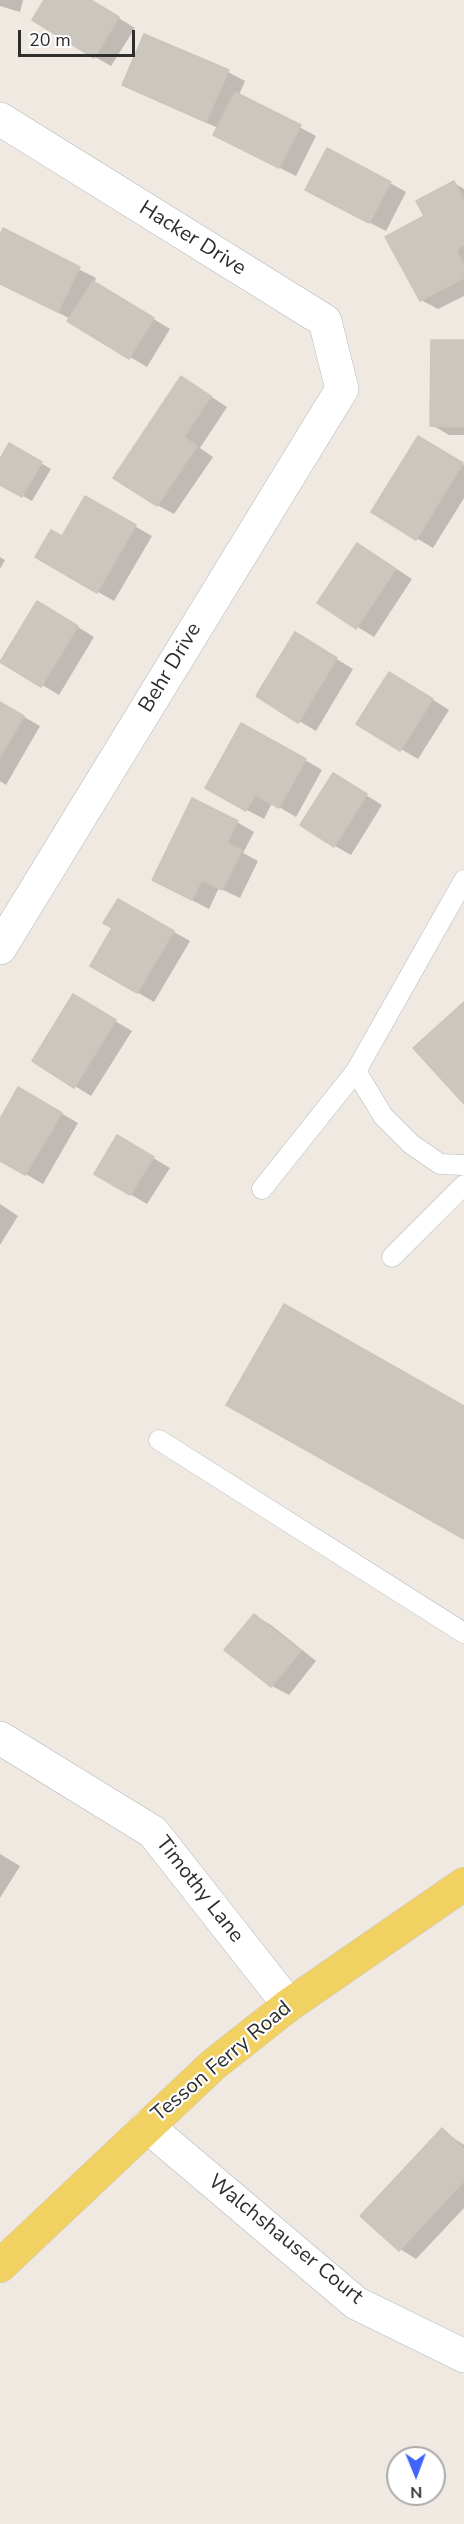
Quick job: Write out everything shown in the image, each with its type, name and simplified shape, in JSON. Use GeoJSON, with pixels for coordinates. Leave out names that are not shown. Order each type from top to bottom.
{"type":"FeatureCollection","features":[{"type":"Feature","properties":{"kind":"main road","name":"Tesson Ferry Road"},"geometry":{"type":"LineString","coordinates":[[0,2266],[213,2065],[289,2005],[464,1884]]}},
{"type":"Feature","properties":{"kind":"street","name":"Hacker Drive"},"geometry":{"type":"LineString","coordinates":[[0,119],[325,321],[342,389]]}},
{"type":"Feature","properties":{"kind":"street","name":"Behr Drive"},"geometry":{"type":"LineString","coordinates":[[0,948],[342,389]]}},
{"type":"Feature","properties":{"kind":"street","name":"Timothy Lane"},"geometry":{"type":"LineString","coordinates":[[0,1738],[153,1832],[289,2005]]}},
{"type":"Feature","properties":{"kind":"street","name":"Walchshauser Court"},"geometry":{"type":"LineString","coordinates":[[147,2126],[356,2302],[464,2356]]}},
{"type":"Feature","properties":{"kind":"lane"},"geometry":{"type":"LineString","coordinates":[[262,1189],[356,1071],[464,880]]}},
{"type":"Feature","properties":{"kind":"lane"},"geometry":{"type":"LineString","coordinates":[[356,1071],[383,1116],[411,1144],[440,1164],[464,1165]]}},
{"type":"Feature","properties":{"kind":"lane"},"geometry":{"type":"LineString","coordinates":[[392,1257],[464,1185]]}},
{"type":"Feature","properties":{"kind":"lane"},"geometry":{"type":"LineString","coordinates":[[159,1440],[464,1633]]}},
{"type":"Feature","properties":{"kind":"building"},"geometry":{"type":"Polygon","coordinates":[[[44,0],[91,0],[119,17],[94,58],[32,20],[44,0]]]}},
{"type":"Feature","properties":{"kind":"building"},"geometry":{"type":"Polygon","coordinates":[[[144,34],[229,70],[206,122],[122,85],[144,34]]]}},
{"type":"Feature","properties":{"kind":"building"},"geometry":{"type":"Polygon","coordinates":[[[235,92],[301,125],[279,168],[213,135],[235,92]]]}},
{"type":"Feature","properties":{"kind":"building"},"geometry":{"type":"Polygon","coordinates":[[[327,148],[391,182],[369,223],[305,190],[327,148]]]}},
{"type":"Feature","properties":{"kind":"building"},"geometry":{"type":"Polygon","coordinates":[[[454,181],[464,201],[464,245],[456,250],[464,265],[464,278],[420,301],[385,237],[424,216],[416,201],[454,181]]]}},
{"type":"Feature","properties":{"kind":"building"},"geometry":{"type":"Polygon","coordinates":[[[3,228],[80,267],[58,312],[0,284],[0,235],[3,228]]]}},
{"type":"Feature","properties":{"kind":"building"},"geometry":{"type":"Polygon","coordinates":[[[93,281],[154,318],[129,359],[67,321],[93,281]]]}},
{"type":"Feature","properties":{"kind":"building"},"geometry":{"type":"Polygon","coordinates":[[[431,340],[464,340],[464,427],[430,426],[431,340]]]}},
{"type":"Feature","properties":{"kind":"building"},"geometry":{"type":"Polygon","coordinates":[[[181,376],[211,396],[184,437],[197,446],[157,506],[113,478],[181,376]]]}},
{"type":"Feature","properties":{"kind":"building"},"geometry":{"type":"Polygon","coordinates":[[[418,436],[463,463],[416,540],[371,512],[418,436]]]}},
{"type":"Feature","properties":{"kind":"building"},"geometry":{"type":"Polygon","coordinates":[[[9,443],[42,462],[22,497],[0,485],[0,459],[9,443]]]}},
{"type":"Feature","properties":{"kind":"building"},"geometry":{"type":"Polygon","coordinates":[[[85,496],[136,525],[97,593],[35,557],[51,530],[62,536],[85,496]]]}},
{"type":"Feature","properties":{"kind":"building"},"geometry":{"type":"Polygon","coordinates":[[[357,543],[396,569],[356,629],[317,603],[357,543]]]}},
{"type":"Feature","properties":{"kind":"building"},"geometry":{"type":"Polygon","coordinates":[[[37,601],[78,626],[41,687],[0,662],[37,601]]]}},
{"type":"Feature","properties":{"kind":"building"},"geometry":{"type":"Polygon","coordinates":[[[295,632],[337,658],[298,723],[256,696],[295,632]]]}},
{"type":"Feature","properties":{"kind":"building"},"geometry":{"type":"Polygon","coordinates":[[[389,672],[433,699],[400,751],[356,724],[389,672]]]}},
{"type":"Feature","properties":{"kind":"building"},"geometry":{"type":"Polygon","coordinates":[[[0,702],[24,716],[0,757],[0,702]]]}},
{"type":"Feature","properties":{"kind":"building"},"geometry":{"type":"Polygon","coordinates":[[[241,723],[306,759],[279,808],[255,795],[246,811],[205,788],[241,723]]]}},
{"type":"Feature","properties":{"kind":"building"},"geometry":{"type":"Polygon","coordinates":[[[333,773],[367,794],[334,847],[300,825],[333,773]]]}},
{"type":"Feature","properties":{"kind":"building"},"geometry":{"type":"Polygon","coordinates":[[[192,798],[238,821],[227,843],[242,850],[222,890],[202,880],[192,900],[152,880],[192,798]]]}},
{"type":"Feature","properties":{"kind":"building"},"geometry":{"type":"Polygon","coordinates":[[[118,899],[174,931],[137,993],[90,966],[112,928],[103,923],[118,899]]]}},
{"type":"Feature","properties":{"kind":"building"},"geometry":{"type":"Polygon","coordinates":[[[73,994],[116,1020],[74,1088],[32,1061],[73,994]]]}},
{"type":"Feature","properties":{"kind":"building"},"geometry":{"type":"Polygon","coordinates":[[[464,1002],[464,1104],[413,1048],[464,1002]]]}},
{"type":"Feature","properties":{"kind":"building"},"geometry":{"type":"Polygon","coordinates":[[[18,1087],[62,1113],[25,1175],[0,1161],[0,1119],[18,1087]]]}},
{"type":"Feature","properties":{"kind":"building"},"geometry":{"type":"Polygon","coordinates":[[[117,1135],[154,1157],[130,1195],[94,1174],[117,1135]]]}},
{"type":"Feature","properties":{"kind":"building"},"geometry":{"type":"Polygon","coordinates":[[[284,1304],[464,1406],[464,1539],[226,1405],[284,1304]]]}},
{"type":"Feature","properties":{"kind":"building"},"geometry":{"type":"Polygon","coordinates":[[[254,1614],[301,1651],[271,1687],[224,1650],[254,1614]]]}},
{"type":"Feature","properties":{"kind":"building"},"geometry":{"type":"Polygon","coordinates":[[[442,2128],[464,2149],[464,2181],[399,2251],[360,2216],[442,2128]]]}}]}
